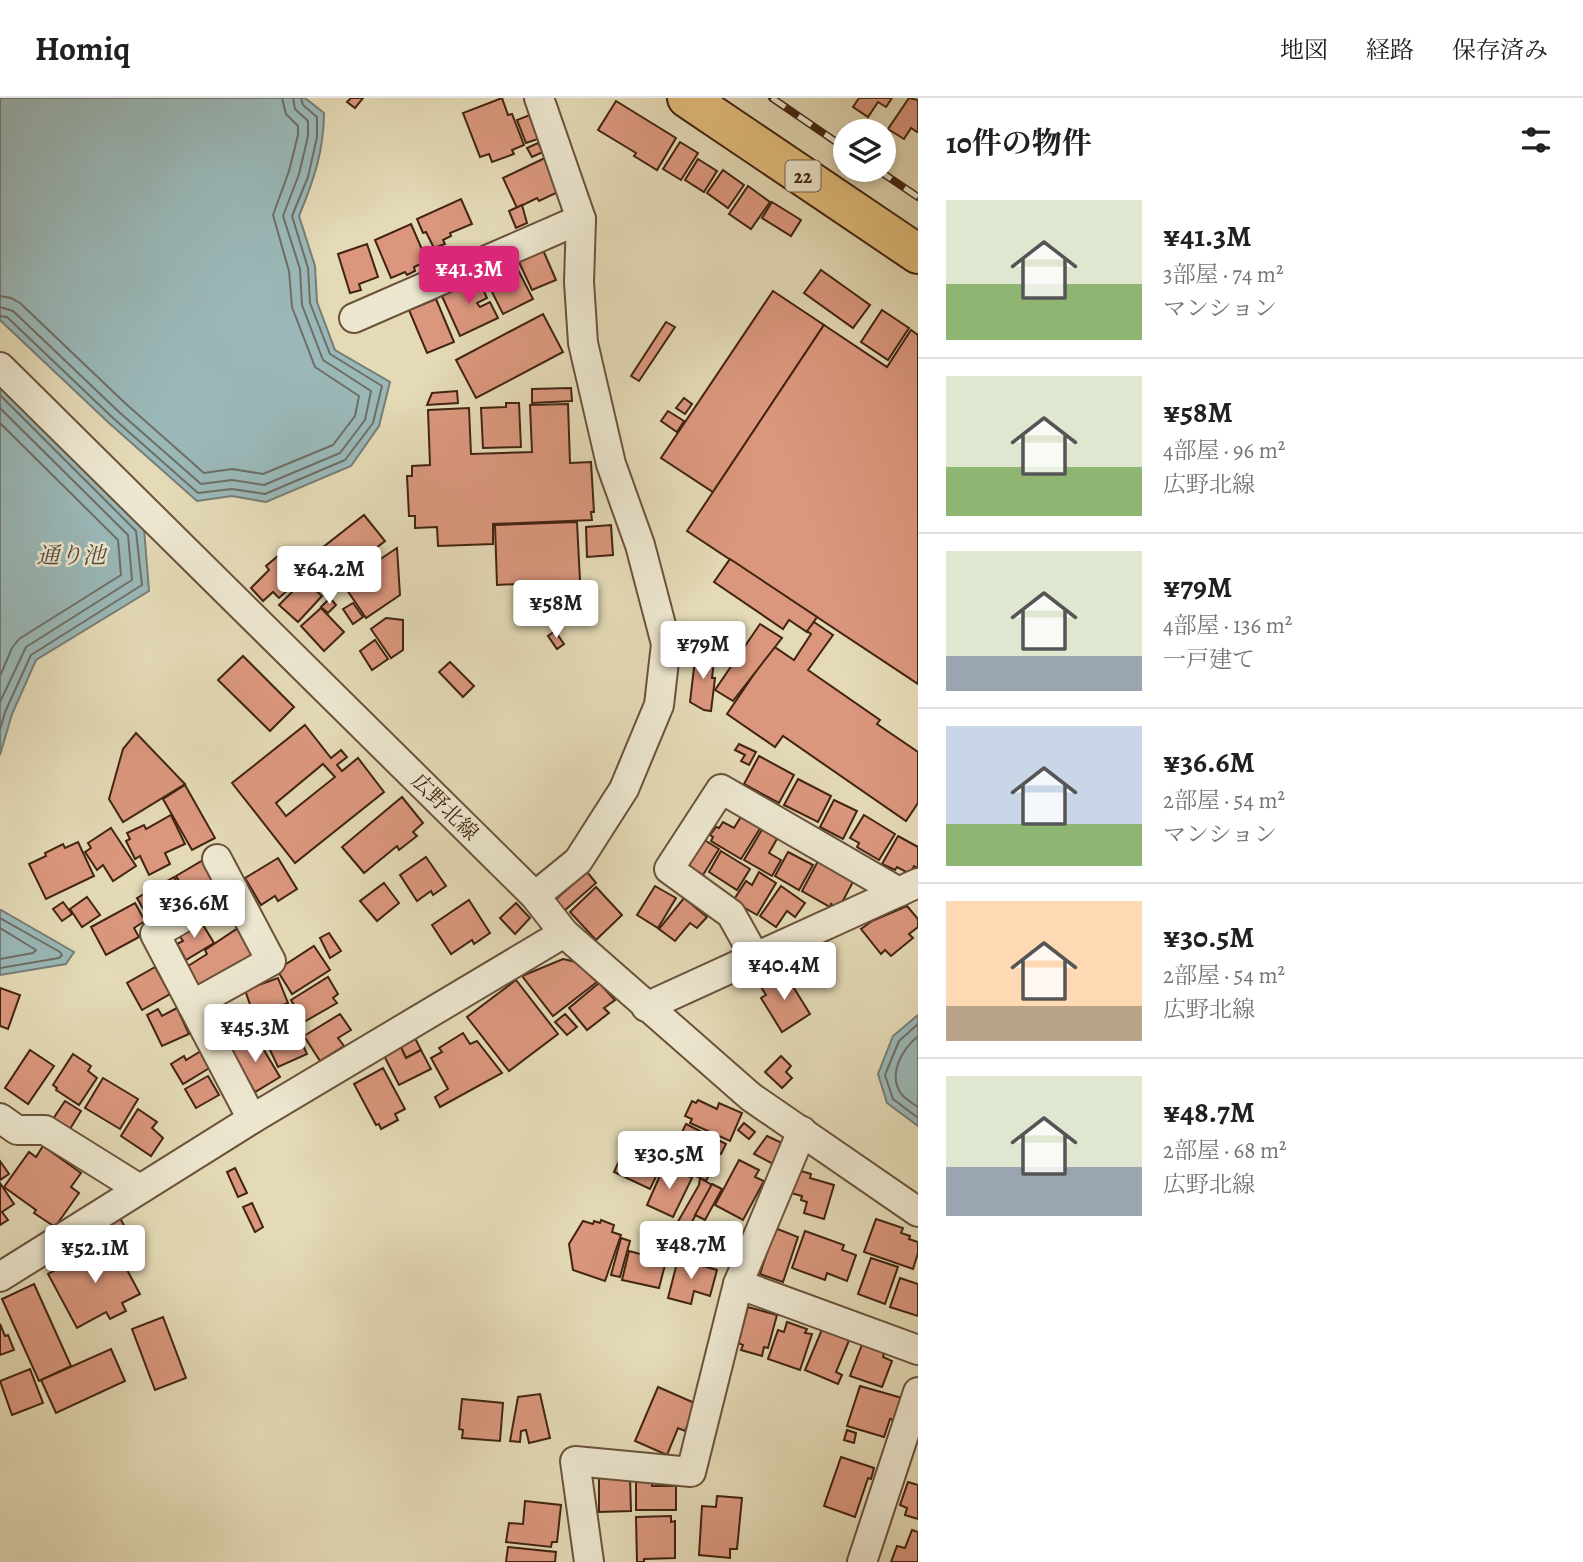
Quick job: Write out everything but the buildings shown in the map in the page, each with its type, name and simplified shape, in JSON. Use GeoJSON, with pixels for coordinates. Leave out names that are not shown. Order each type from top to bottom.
{"type":"FeatureCollection","features":[{"type":"Feature","properties":{"kind":"main road","name":"22"},"geometry":{"type":"LineString","coordinates":[[687,98],[918,254]]}},
{"type":"Feature","properties":{"kind":"street"},"geometry":{"type":"LineString","coordinates":[[535,897],[578,861],[624,789],[659,705],[666,644],[640,545],[611,464],[583,343],[579,282],[581,219],[539,98]]}},
{"type":"Feature","properties":{"kind":"street"},"geometry":{"type":"LineString","coordinates":[[354,318],[581,219]]}},
{"type":"Feature","properties":{"kind":"street","name":"広野北線"},"geometry":{"type":"LineString","coordinates":[[0,367],[535,897],[564,933],[751,1097],[918,1212]]}},
{"type":"Feature","properties":{"kind":"street"},"geometry":{"type":"LineString","coordinates":[[755,957],[731,914],[669,869],[721,789],[908,888]]}},
{"type":"Feature","properties":{"kind":"street"},"geometry":{"type":"LineString","coordinates":[[192,1005],[271,961],[217,859]]}},
{"type":"Feature","properties":{"kind":"street"},"geometry":{"type":"LineString","coordinates":[[646,1007],[908,888]]}},
{"type":"Feature","properties":{"kind":"street"},"geometry":{"type":"LineString","coordinates":[[233,889],[155,934],[252,1119]]}},
{"type":"Feature","properties":{"kind":"street"},"geometry":{"type":"LineString","coordinates":[[0,1276],[138,1188],[564,933]]}},
{"type":"Feature","properties":{"kind":"street"},"geometry":{"type":"LineString","coordinates":[[0,1118],[18,1130],[45,1130],[138,1188]]}},
{"type":"Feature","properties":{"kind":"street"},"geometry":{"type":"LineString","coordinates":[[589,1562],[575,1461],[691,1472],[738,1284],[802,1131]]}},
{"type":"Feature","properties":{"kind":"street"},"geometry":{"type":"LineString","coordinates":[[738,1284],[918,1350]]}},
{"type":"Feature","properties":{"kind":"street"},"geometry":{"type":"LineString","coordinates":[[862,1562],[918,1392]]}},
{"type":"Feature","properties":{"kind":"water"},"geometry":{"type":"Polygon","coordinates":[[[0,98],[305,98],[324,113],[317,166],[299,216],[315,266],[317,302],[335,350],[390,382],[379,426],[351,466],[266,502],[232,496],[197,501],[109,423],[0,320],[0,98]]]}},
{"type":"Feature","properties":{"kind":"water","name":"通り池"},"geometry":{"type":"Polygon","coordinates":[[[0,386],[144,528],[149,591],[36,660],[12,714],[0,755],[0,386]]]}},
{"type":"Feature","properties":{"kind":"water"},"geometry":{"type":"Polygon","coordinates":[[[0,910],[74,952],[66,964],[0,975],[0,910]]]}},
{"type":"Feature","properties":{"kind":"water"},"geometry":{"type":"Polygon","coordinates":[[[918,1015],[918,1126],[887,1103],[878,1074],[893,1036],[918,1015]]]}},
{"type":"Feature","properties":{"kind":"railway"},"geometry":{"type":"LineString","coordinates":[[772,98],[833,140]]}},
{"type":"Feature","properties":{"kind":"railway"},"geometry":{"type":"LineString","coordinates":[[896,182],[918,197]]}}]}
